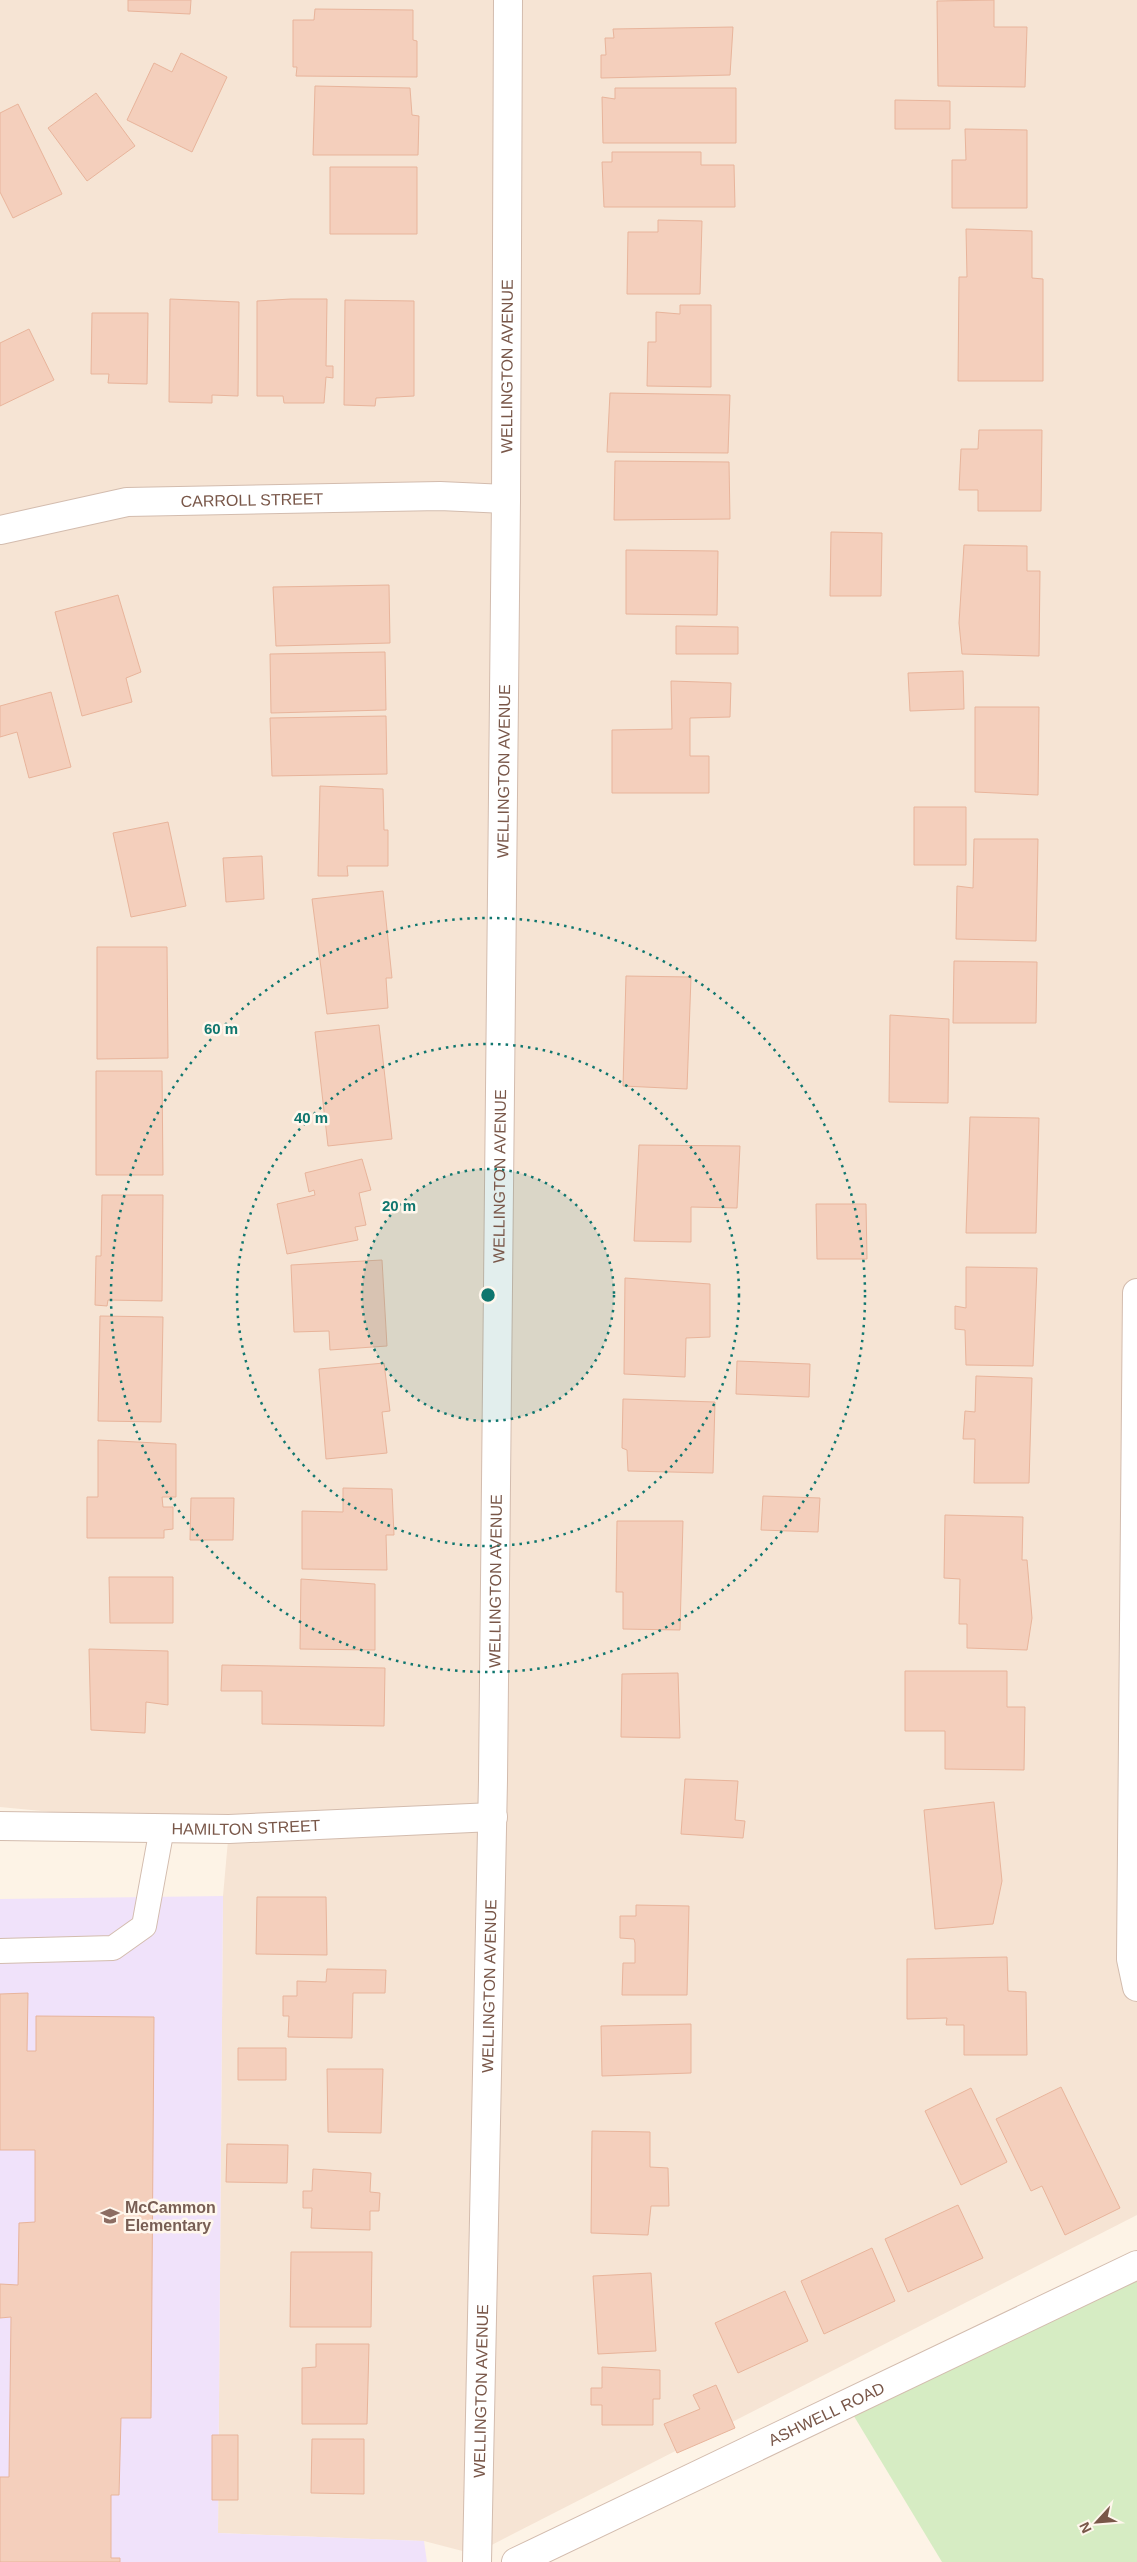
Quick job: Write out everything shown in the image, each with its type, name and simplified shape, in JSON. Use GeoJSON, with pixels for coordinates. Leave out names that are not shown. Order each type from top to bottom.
{"type":"FeatureCollection","features":[{"type":"Feature","properties":{"kind":"street","name":"WELLINGTON AVENUE"},"geometry":{"type":"LineString","coordinates":[[477,2562],[493,1817],[506,499],[508,0]]}},
{"type":"Feature","properties":{"kind":"street","name":"CARROLL STREET"},"geometry":{"type":"LineString","coordinates":[[0,530],[127,502],[440,496],[506,499]]}},
{"type":"Feature","properties":{"kind":"street"},"geometry":{"type":"LineString","coordinates":[[1137,1293],[1132,1949],[1137,1987]]}},
{"type":"Feature","properties":{"kind":"street","name":"HAMILTON STREET"},"geometry":{"type":"LineString","coordinates":[[0,1826],[229,1829],[493,1817]]}},
{"type":"Feature","properties":{"kind":"street","name":"ASHWELL ROAD"},"geometry":{"type":"LineString","coordinates":[[516,2562],[1137,2265]]}},
{"type":"Feature","properties":{"kind":"lane"},"geometry":{"type":"LineString","coordinates":[[0,1951],[113,1948],[144,1926],[162,1828]]}},
{"type":"Feature","properties":{"kind":"shaded area"},"geometry":{"type":"Polygon","coordinates":[[[0,0],[1137,0],[1137,2215],[474,2554],[424,2541],[218,2533],[223,1896],[229,1829],[0,1807],[0,0]]]}},
{"type":"Feature","properties":{"kind":"shaded area","name":"McCammon Elementary"},"geometry":{"type":"Polygon","coordinates":[[[223,1896],[218,2533],[424,2541],[427,2562],[0,2562],[0,1899],[223,1896]]]}},
{"type":"Feature","properties":{"kind":"green space"},"geometry":{"type":"Polygon","coordinates":[[[1137,2262],[1137,2562],[942,2562],[849,2408],[1137,2262]]]}},
{"type":"Feature","properties":{"kind":"building"},"geometry":{"type":"Polygon","coordinates":[[[128,0],[191,0],[190,14],[128,11],[128,0]]]}},
{"type":"Feature","properties":{"kind":"building"},"geometry":{"type":"Polygon","coordinates":[[[994,0],[994,27],[1027,27],[1025,87],[938,86],[937,1],[994,0]]]}},
{"type":"Feature","properties":{"kind":"building"},"geometry":{"type":"Polygon","coordinates":[[[315,9],[413,10],[413,40],[417,41],[417,77],[296,76],[297,67],[293,67],[293,20],[314,20],[315,9]]]}},
{"type":"Feature","properties":{"kind":"building"},"geometry":{"type":"Polygon","coordinates":[[[733,27],[730,75],[601,78],[601,55],[606,55],[605,38],[614,38],[613,29],[733,27]]]}},
{"type":"Feature","properties":{"kind":"building"},"geometry":{"type":"Polygon","coordinates":[[[181,53],[227,77],[192,152],[127,120],[154,63],[172,72],[181,53]]]}},
{"type":"Feature","properties":{"kind":"building"},"geometry":{"type":"Polygon","coordinates":[[[315,86],[410,88],[412,115],[419,116],[418,155],[313,155],[315,86]]]}},
{"type":"Feature","properties":{"kind":"building"},"geometry":{"type":"Polygon","coordinates":[[[615,88],[736,88],[736,143],[603,143],[602,97],[615,99],[615,88]]]}},
{"type":"Feature","properties":{"kind":"building"},"geometry":{"type":"Polygon","coordinates":[[[96,93],[135,146],[87,181],[48,128],[96,93]]]}},
{"type":"Feature","properties":{"kind":"building"},"geometry":{"type":"Polygon","coordinates":[[[895,100],[950,101],[950,129],[895,129],[895,100]]]}},
{"type":"Feature","properties":{"kind":"building"},"geometry":{"type":"Polygon","coordinates":[[[18,104],[62,194],[13,218],[0,192],[0,113],[18,104]]]}},
{"type":"Feature","properties":{"kind":"building"},"geometry":{"type":"Polygon","coordinates":[[[965,129],[1027,130],[1027,208],[952,208],[952,160],[966,160],[965,129]]]}},
{"type":"Feature","properties":{"kind":"building"},"geometry":{"type":"Polygon","coordinates":[[[612,152],[701,152],[701,165],[734,165],[735,207],[604,207],[602,162],[612,162],[612,152]]]}},
{"type":"Feature","properties":{"kind":"building"},"geometry":{"type":"Polygon","coordinates":[[[330,167],[417,167],[417,234],[330,234],[330,167]]]}},
{"type":"Feature","properties":{"kind":"building"},"geometry":{"type":"Polygon","coordinates":[[[658,220],[702,221],[700,294],[627,294],[628,232],[658,232],[658,220]]]}},
{"type":"Feature","properties":{"kind":"building"},"geometry":{"type":"Polygon","coordinates":[[[966,229],[1032,231],[1032,278],[1043,279],[1043,381],[958,381],[959,277],[967,277],[966,229]]]}},
{"type":"Feature","properties":{"kind":"building"},"geometry":{"type":"Polygon","coordinates":[[[170,299],[239,302],[238,396],[212,395],[212,403],[169,402],[170,299]]]}},
{"type":"Feature","properties":{"kind":"building"},"geometry":{"type":"Polygon","coordinates":[[[327,299],[326,366],[333,366],[333,378],[326,377],[324,403],[284,403],[283,396],[257,396],[257,301],[327,299]]]}},
{"type":"Feature","properties":{"kind":"building"},"geometry":{"type":"Polygon","coordinates":[[[345,300],[414,301],[414,396],[376,398],[375,406],[344,405],[345,300]]]}},
{"type":"Feature","properties":{"kind":"building"},"geometry":{"type":"Polygon","coordinates":[[[680,305],[711,305],[711,387],[647,386],[648,342],[656,342],[656,312],[680,314],[680,305]]]}},
{"type":"Feature","properties":{"kind":"building"},"geometry":{"type":"Polygon","coordinates":[[[92,313],[148,313],[147,384],[108,383],[109,374],[91,374],[92,313]]]}},
{"type":"Feature","properties":{"kind":"building"},"geometry":{"type":"Polygon","coordinates":[[[29,329],[54,380],[0,406],[0,343],[29,329]]]}},
{"type":"Feature","properties":{"kind":"building"},"geometry":{"type":"Polygon","coordinates":[[[610,393],[730,395],[728,453],[607,452],[610,393]]]}},
{"type":"Feature","properties":{"kind":"building"},"geometry":{"type":"Polygon","coordinates":[[[979,430],[1042,430],[1041,511],[978,511],[978,490],[959,490],[961,449],[978,449],[979,430]]]}},
{"type":"Feature","properties":{"kind":"building"},"geometry":{"type":"Polygon","coordinates":[[[615,461],[729,462],[730,519],[614,520],[615,461]]]}},
{"type":"Feature","properties":{"kind":"building"},"geometry":{"type":"Polygon","coordinates":[[[831,532],[882,533],[881,596],[830,596],[831,532]]]}},
{"type":"Feature","properties":{"kind":"building"},"geometry":{"type":"Polygon","coordinates":[[[964,545],[1027,546],[1027,571],[1040,571],[1039,656],[962,654],[959,623],[964,545]]]}},
{"type":"Feature","properties":{"kind":"building"},"geometry":{"type":"Polygon","coordinates":[[[626,550],[718,551],[717,615],[626,614],[626,550]]]}},
{"type":"Feature","properties":{"kind":"building"},"geometry":{"type":"Polygon","coordinates":[[[389,585],[390,643],[276,646],[273,587],[389,585]]]}},
{"type":"Feature","properties":{"kind":"building"},"geometry":{"type":"Polygon","coordinates":[[[118,595],[141,672],[126,678],[132,702],[82,716],[55,612],[118,595]]]}},
{"type":"Feature","properties":{"kind":"building"},"geometry":{"type":"Polygon","coordinates":[[[676,626],[738,627],[738,654],[676,654],[676,626]]]}},
{"type":"Feature","properties":{"kind":"building"},"geometry":{"type":"Polygon","coordinates":[[[385,652],[386,710],[271,713],[270,654],[385,652]]]}},
{"type":"Feature","properties":{"kind":"building"},"geometry":{"type":"Polygon","coordinates":[[[963,671],[964,709],[910,711],[908,673],[963,671]]]}},
{"type":"Feature","properties":{"kind":"building"},"geometry":{"type":"Polygon","coordinates":[[[671,681],[731,683],[730,717],[690,718],[690,756],[709,756],[709,793],[612,793],[612,730],[672,729],[671,681]]]}},
{"type":"Feature","properties":{"kind":"building"},"geometry":{"type":"Polygon","coordinates":[[[51,692],[71,767],[29,778],[17,732],[0,737],[0,706],[51,692]]]}},
{"type":"Feature","properties":{"kind":"building"},"geometry":{"type":"Polygon","coordinates":[[[975,707],[1039,707],[1038,795],[975,792],[975,707]]]}},
{"type":"Feature","properties":{"kind":"building"},"geometry":{"type":"Polygon","coordinates":[[[386,716],[387,774],[272,776],[270,718],[386,716]]]}},
{"type":"Feature","properties":{"kind":"building"},"geometry":{"type":"Polygon","coordinates":[[[320,786],[383,789],[384,830],[388,830],[388,866],[347,866],[348,876],[318,876],[320,786]]]}},
{"type":"Feature","properties":{"kind":"building"},"geometry":{"type":"Polygon","coordinates":[[[914,807],[966,807],[966,865],[914,865],[914,807]]]}},
{"type":"Feature","properties":{"kind":"building"},"geometry":{"type":"Polygon","coordinates":[[[168,822],[186,906],[131,917],[113,833],[168,822]]]}},
{"type":"Feature","properties":{"kind":"building"},"geometry":{"type":"Polygon","coordinates":[[[974,839],[1038,839],[1036,941],[956,939],[957,886],[973,888],[974,839]]]}},
{"type":"Feature","properties":{"kind":"building"},"geometry":{"type":"Polygon","coordinates":[[[262,856],[264,899],[226,902],[223,858],[262,856]]]}},
{"type":"Feature","properties":{"kind":"building"},"geometry":{"type":"Polygon","coordinates":[[[383,891],[392,978],[386,978],[388,1008],[327,1014],[312,899],[383,891]]]}},
{"type":"Feature","properties":{"kind":"building"},"geometry":{"type":"Polygon","coordinates":[[[97,947],[167,947],[168,1058],[97,1059],[97,947]]]}},
{"type":"Feature","properties":{"kind":"building"},"geometry":{"type":"Polygon","coordinates":[[[954,961],[1037,962],[1036,1023],[953,1023],[954,961]]]}},
{"type":"Feature","properties":{"kind":"building"},"geometry":{"type":"Polygon","coordinates":[[[626,976],[691,977],[687,1089],[623,1086],[626,976]]]}},
{"type":"Feature","properties":{"kind":"building"},"geometry":{"type":"Polygon","coordinates":[[[890,1015],[949,1019],[948,1103],[889,1102],[890,1015]]]}},
{"type":"Feature","properties":{"kind":"building"},"geometry":{"type":"Polygon","coordinates":[[[379,1025],[392,1139],[328,1146],[315,1032],[379,1025]]]}},
{"type":"Feature","properties":{"kind":"building"},"geometry":{"type":"Polygon","coordinates":[[[96,1071],[162,1071],[163,1175],[96,1175],[96,1071]]]}},
{"type":"Feature","properties":{"kind":"building"},"geometry":{"type":"Polygon","coordinates":[[[970,1117],[1039,1118],[1036,1233],[966,1233],[970,1117]]]}},
{"type":"Feature","properties":{"kind":"building"},"geometry":{"type":"Polygon","coordinates":[[[639,1145],[740,1146],[737,1208],[691,1207],[691,1242],[634,1241],[639,1145]]]}},
{"type":"Feature","properties":{"kind":"building"},"geometry":{"type":"Polygon","coordinates":[[[362,1159],[371,1190],[359,1193],[366,1225],[355,1227],[358,1240],[287,1254],[277,1204],[315,1195],[314,1190],[309,1192],[305,1173],[362,1159]]]}},
{"type":"Feature","properties":{"kind":"building"},"geometry":{"type":"Polygon","coordinates":[[[102,1195],[163,1195],[162,1301],[108,1300],[107,1306],[95,1305],[96,1256],[101,1256],[102,1195]]]}},
{"type":"Feature","properties":{"kind":"building"},"geometry":{"type":"Polygon","coordinates":[[[816,1204],[866,1204],[867,1259],[817,1259],[816,1204]]]}},
{"type":"Feature","properties":{"kind":"building"},"geometry":{"type":"Polygon","coordinates":[[[382,1260],[387,1346],[330,1350],[329,1331],[294,1332],[291,1265],[382,1260]]]}},
{"type":"Feature","properties":{"kind":"building"},"geometry":{"type":"Polygon","coordinates":[[[966,1267],[1037,1268],[1033,1366],[966,1365],[965,1330],[955,1329],[955,1306],[966,1308],[966,1267]]]}},
{"type":"Feature","properties":{"kind":"building"},"geometry":{"type":"Polygon","coordinates":[[[625,1278],[710,1284],[710,1337],[686,1338],[685,1377],[624,1374],[625,1278]]]}},
{"type":"Feature","properties":{"kind":"building"},"geometry":{"type":"Polygon","coordinates":[[[100,1316],[163,1317],[161,1422],[98,1421],[100,1316]]]}},
{"type":"Feature","properties":{"kind":"building"},"geometry":{"type":"Polygon","coordinates":[[[737,1361],[810,1364],[809,1397],[736,1394],[737,1361]]]}},
{"type":"Feature","properties":{"kind":"building"},"geometry":{"type":"Polygon","coordinates":[[[384,1363],[390,1411],[382,1412],[387,1453],[326,1459],[319,1369],[384,1363]]]}},
{"type":"Feature","properties":{"kind":"building"},"geometry":{"type":"Polygon","coordinates":[[[976,1376],[1032,1378],[1029,1483],[974,1483],[975,1439],[963,1439],[965,1411],[975,1412],[976,1376]]]}},
{"type":"Feature","properties":{"kind":"building"},"geometry":{"type":"Polygon","coordinates":[[[623,1399],[715,1402],[713,1473],[628,1471],[627,1450],[622,1448],[623,1399]]]}},
{"type":"Feature","properties":{"kind":"building"},"geometry":{"type":"Polygon","coordinates":[[[98,1440],[176,1444],[176,1497],[162,1497],[163,1507],[173,1507],[173,1529],[164,1530],[164,1538],[87,1538],[87,1497],[98,1497],[98,1440]]]}},
{"type":"Feature","properties":{"kind":"building"},"geometry":{"type":"Polygon","coordinates":[[[343,1488],[392,1489],[394,1535],[386,1535],[387,1570],[302,1569],[302,1511],[343,1512],[343,1488]]]}},
{"type":"Feature","properties":{"kind":"building"},"geometry":{"type":"Polygon","coordinates":[[[763,1496],[820,1498],[818,1532],[761,1530],[763,1496]]]}},
{"type":"Feature","properties":{"kind":"building"},"geometry":{"type":"Polygon","coordinates":[[[191,1498],[234,1498],[233,1540],[190,1540],[191,1498]]]}},
{"type":"Feature","properties":{"kind":"building"},"geometry":{"type":"Polygon","coordinates":[[[945,1515],[1023,1517],[1022,1560],[1027,1560],[1032,1618],[1027,1650],[967,1648],[967,1624],[959,1624],[960,1579],[944,1578],[945,1515]]]}},
{"type":"Feature","properties":{"kind":"building"},"geometry":{"type":"Polygon","coordinates":[[[617,1521],[683,1521],[680,1630],[623,1629],[623,1592],[616,1592],[617,1521]]]}},
{"type":"Feature","properties":{"kind":"building"},"geometry":{"type":"Polygon","coordinates":[[[109,1577],[173,1577],[173,1623],[110,1623],[109,1577]]]}},
{"type":"Feature","properties":{"kind":"building"},"geometry":{"type":"Polygon","coordinates":[[[301,1579],[375,1584],[375,1650],[300,1649],[301,1579]]]}},
{"type":"Feature","properties":{"kind":"building"},"geometry":{"type":"Polygon","coordinates":[[[89,1649],[168,1651],[168,1705],[146,1702],[145,1733],[91,1730],[89,1649]]]}},
{"type":"Feature","properties":{"kind":"building"},"geometry":{"type":"Polygon","coordinates":[[[222,1665],[385,1668],[384,1726],[262,1724],[262,1691],[221,1691],[222,1665]]]}},
{"type":"Feature","properties":{"kind":"building"},"geometry":{"type":"Polygon","coordinates":[[[905,1671],[1007,1671],[1007,1707],[1025,1707],[1024,1770],[945,1769],[945,1731],[905,1731],[905,1671]]]}},
{"type":"Feature","properties":{"kind":"building"},"geometry":{"type":"Polygon","coordinates":[[[678,1673],[680,1738],[621,1737],[622,1674],[678,1673]]]}},
{"type":"Feature","properties":{"kind":"building"},"geometry":{"type":"Polygon","coordinates":[[[685,1779],[738,1781],[735,1820],[745,1821],[743,1838],[681,1834],[685,1779]]]}},
{"type":"Feature","properties":{"kind":"building"},"geometry":{"type":"Polygon","coordinates":[[[994,1802],[1002,1881],[993,1924],[935,1929],[924,1810],[994,1802]]]}},
{"type":"Feature","properties":{"kind":"building"},"geometry":{"type":"Polygon","coordinates":[[[257,1897],[326,1897],[327,1955],[256,1954],[257,1897]]]}},
{"type":"Feature","properties":{"kind":"building"},"geometry":{"type":"Polygon","coordinates":[[[636,1905],[689,1906],[687,1995],[622,1995],[623,1963],[635,1963],[635,1943],[634,1939],[620,1938],[620,1916],[636,1916],[636,1905]]]}},
{"type":"Feature","properties":{"kind":"building"},"geometry":{"type":"Polygon","coordinates":[[[1007,1957],[1008,1991],[1026,1992],[1027,2055],[964,2055],[964,2025],[946,2025],[947,2018],[907,2019],[907,1959],[1007,1957]]]}},
{"type":"Feature","properties":{"kind":"building"},"geometry":{"type":"Polygon","coordinates":[[[327,1969],[386,1970],[385,1993],[353,1993],[352,2038],[288,2037],[289,2016],[283,2016],[283,1996],[297,1996],[297,1981],[326,1982],[327,1969]]]}},
{"type":"Feature","properties":{"kind":"building"},"geometry":{"type":"Polygon","coordinates":[[[28,1993],[27,2051],[36,2051],[36,2016],[154,2017],[151,2418],[121,2418],[119,2495],[111,2495],[111,2558],[120,2558],[120,2562],[0,2562],[0,2477],[9,2477],[11,2317],[0,2318],[0,2284],[18,2285],[19,2223],[35,2222],[35,2150],[0,2150],[0,1994],[28,1993]]]}},
{"type":"Feature","properties":{"kind":"building"},"geometry":{"type":"Polygon","coordinates":[[[691,2024],[691,2073],[602,2076],[601,2026],[691,2024]]]}},
{"type":"Feature","properties":{"kind":"building"},"geometry":{"type":"Polygon","coordinates":[[[238,2048],[286,2048],[286,2080],[238,2080],[238,2048]]]}},
{"type":"Feature","properties":{"kind":"building"},"geometry":{"type":"Polygon","coordinates":[[[327,2069],[383,2069],[381,2133],[328,2132],[327,2069]]]}},
{"type":"Feature","properties":{"kind":"building"},"geometry":{"type":"Polygon","coordinates":[[[1061,2087],[1120,2208],[1065,2235],[1042,2186],[1031,2191],[996,2119],[1061,2087]]]}},
{"type":"Feature","properties":{"kind":"building"},"geometry":{"type":"Polygon","coordinates":[[[971,2088],[1007,2162],[961,2185],[925,2111],[971,2088]]]}},
{"type":"Feature","properties":{"kind":"building"},"geometry":{"type":"Polygon","coordinates":[[[592,2131],[650,2132],[650,2167],[668,2168],[669,2206],[651,2206],[648,2235],[591,2233],[592,2131]]]}},
{"type":"Feature","properties":{"kind":"building"},"geometry":{"type":"Polygon","coordinates":[[[227,2144],[288,2145],[287,2183],[226,2182],[227,2144]]]}},
{"type":"Feature","properties":{"kind":"building"},"geometry":{"type":"Polygon","coordinates":[[[313,2169],[371,2173],[370,2192],[380,2193],[379,2211],[370,2211],[370,2230],[311,2228],[312,2208],[303,2208],[303,2191],[312,2191],[313,2169]]]}},
{"type":"Feature","properties":{"kind":"building"},"geometry":{"type":"Polygon","coordinates":[[[958,2205],[983,2258],[908,2292],[885,2239],[958,2205]]]}},
{"type":"Feature","properties":{"kind":"building"},"geometry":{"type":"Polygon","coordinates":[[[872,2248],[895,2301],[824,2334],[801,2281],[872,2248]]]}},
{"type":"Feature","properties":{"kind":"building"},"geometry":{"type":"Polygon","coordinates":[[[291,2252],[372,2252],[371,2327],[290,2327],[291,2252]]]}},
{"type":"Feature","properties":{"kind":"building"},"geometry":{"type":"Polygon","coordinates":[[[651,2273],[656,2351],[598,2354],[593,2276],[651,2273]]]}},
{"type":"Feature","properties":{"kind":"building"},"geometry":{"type":"Polygon","coordinates":[[[785,2291],[808,2341],[738,2373],[715,2323],[785,2291]]]}},
{"type":"Feature","properties":{"kind":"building"},"geometry":{"type":"Polygon","coordinates":[[[316,2344],[369,2344],[367,2424],[302,2424],[302,2368],[316,2367],[316,2344]]]}},
{"type":"Feature","properties":{"kind":"building"},"geometry":{"type":"Polygon","coordinates":[[[602,2367],[660,2370],[660,2399],[653,2399],[653,2425],[602,2425],[602,2405],[591,2405],[591,2388],[602,2388],[602,2367]]]}},
{"type":"Feature","properties":{"kind":"building"},"geometry":{"type":"Polygon","coordinates":[[[716,2385],[735,2428],[677,2453],[664,2424],[700,2409],[693,2395],[716,2385]]]}},
{"type":"Feature","properties":{"kind":"building"},"geometry":{"type":"Polygon","coordinates":[[[212,2435],[238,2435],[238,2500],[212,2500],[212,2435]]]}},
{"type":"Feature","properties":{"kind":"building"},"geometry":{"type":"Polygon","coordinates":[[[312,2439],[364,2439],[364,2494],[311,2493],[312,2439]]]}},
{"type":"Feature","properties":{"kind":"place","name":"McCammon Elementary"},"geometry":{"type":"Point","coordinates":[110,2216]}}]}
